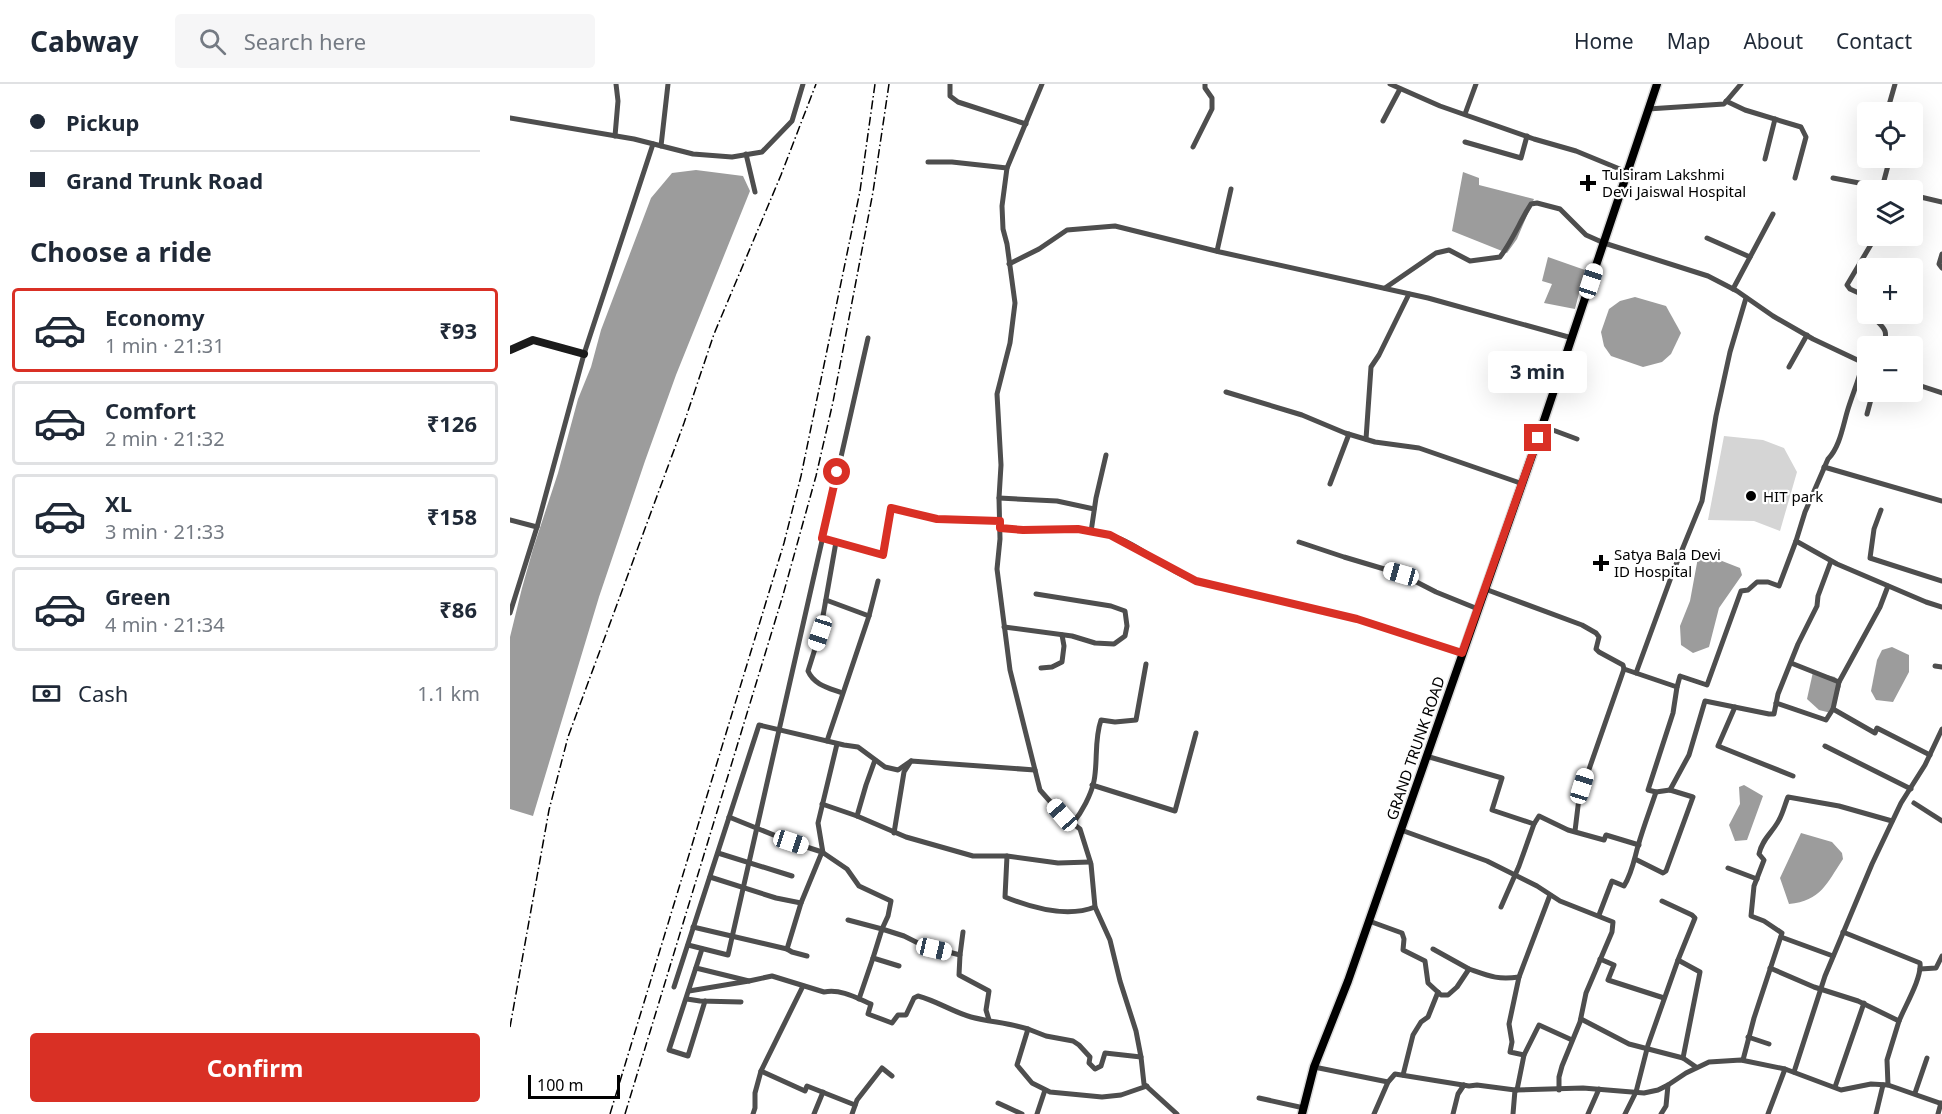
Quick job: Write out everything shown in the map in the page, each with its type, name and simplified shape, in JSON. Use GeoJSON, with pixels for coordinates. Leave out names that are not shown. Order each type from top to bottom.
{"type":"FeatureCollection","features":[{"type":"Feature","properties":{"kind":"main road","name":"GRAND TRUNK ROAD"},"geometry":{"type":"LineString","coordinates":[[1303,1111],[1314,1067],[1348,981],[1522,484],[1657,84]]}},
{"type":"Feature","properties":{"kind":"street"},"geometry":{"type":"LineString","coordinates":[[615,136],[618,101],[616,84]]}},
{"type":"Feature","properties":{"kind":"street"},"geometry":{"type":"LineString","coordinates":[[661,146],[668,84]]}},
{"type":"Feature","properties":{"kind":"street"},"geometry":{"type":"LineString","coordinates":[[510,118],[615,136],[693,154],[732,156],[762,152],[792,121],[803,84]]}},
{"type":"Feature","properties":{"kind":"street"},"geometry":{"type":"LineString","coordinates":[[950,84],[950,96],[958,102],[1026,124]]}},
{"type":"Feature","properties":{"kind":"street"},"geometry":{"type":"LineString","coordinates":[[1042,84],[1007,168],[1002,206],[1003,229],[1015,303],[1010,343],[998,394],[1001,465],[997,569],[1004,627],[1010,670],[1040,790],[1062,815],[1080,829],[1090,862],[1095,907],[1110,940],[1136,1031],[1142,1057],[1144,1084],[1177,1114]]}},
{"type":"Feature","properties":{"kind":"street"},"geometry":{"type":"LineString","coordinates":[[1193,147],[1212,109],[1212,98],[1205,84]]}},
{"type":"Feature","properties":{"kind":"street"},"geometry":{"type":"LineString","coordinates":[[1390,84],[1419,98],[1576,151],[1627,172]]}},
{"type":"Feature","properties":{"kind":"street"},"geometry":{"type":"LineString","coordinates":[[1465,114],[1476,84]]}},
{"type":"Feature","properties":{"kind":"street"},"geometry":{"type":"LineString","coordinates":[[1648,109],[1724,104],[1741,84]]}},
{"type":"Feature","properties":{"kind":"street"},"geometry":{"type":"LineString","coordinates":[[1890,102],[1895,84]]}},
{"type":"Feature","properties":{"kind":"street"},"geometry":{"type":"LineString","coordinates":[[1383,121],[1400,89]]}},
{"type":"Feature","properties":{"kind":"street"},"geometry":{"type":"LineString","coordinates":[[1726,101],[1745,110],[1801,127],[1806,137],[1795,178]]}},
{"type":"Feature","properties":{"kind":"street"},"geometry":{"type":"LineString","coordinates":[[1765,159],[1775,118]]}},
{"type":"Feature","properties":{"kind":"street"},"geometry":{"type":"LineString","coordinates":[[1465,142],[1521,158],[1527,136]]}},
{"type":"Feature","properties":{"kind":"street"},"geometry":{"type":"LineString","coordinates":[[510,613],[537,527],[584,354],[653,144]]}},
{"type":"Feature","properties":{"kind":"street"},"geometry":{"type":"LineString","coordinates":[[746,154],[755,192]]}},
{"type":"Feature","properties":{"kind":"street"},"geometry":{"type":"LineString","coordinates":[[928,162],[952,162],[1007,168]]}},
{"type":"Feature","properties":{"kind":"street"},"geometry":{"type":"LineString","coordinates":[[1833,178],[1857,183]]}},
{"type":"Feature","properties":{"kind":"street"},"geometry":{"type":"LineString","coordinates":[[1216,251],[1232,189]]}},
{"type":"Feature","properties":{"kind":"street"},"geometry":{"type":"LineString","coordinates":[[1923,198],[1942,202]]}},
{"type":"Feature","properties":{"kind":"street"},"geometry":{"type":"LineString","coordinates":[[1385,288],[1436,253],[1449,250],[1470,261],[1500,257],[1531,204],[1537,203],[1560,209],[1586,235],[1604,243],[1673,266],[1697,271],[1733,289],[1773,316],[1807,335],[1857,360]]}},
{"type":"Feature","properties":{"kind":"street"},"geometry":{"type":"LineString","coordinates":[[1733,289],[1773,214]]}},
{"type":"Feature","properties":{"kind":"street"},"geometry":{"type":"LineString","coordinates":[[1009,264],[1039,249],[1067,230],[1115,226],[1385,288],[1572,338]]}},
{"type":"Feature","properties":{"kind":"street"},"geometry":{"type":"LineString","coordinates":[[1707,238],[1750,258]]}},
{"type":"Feature","properties":{"kind":"street"},"geometry":{"type":"LineString","coordinates":[[1942,254],[1939,264],[1942,268]]}},
{"type":"Feature","properties":{"kind":"street"},"geometry":{"type":"LineString","coordinates":[[1857,269],[1847,285],[1857,292]]}},
{"type":"Feature","properties":{"kind":"street"},"geometry":{"type":"LineString","coordinates":[[1366,439],[1371,367],[1409,294]]}},
{"type":"Feature","properties":{"kind":"street"},"geometry":{"type":"LineString","coordinates":[[1636,673],[1702,501],[1730,352],[1746,298]]}},
{"type":"Feature","properties":{"kind":"street"},"geometry":{"type":"LineString","coordinates":[[1790,368],[1807,335]]}},
{"type":"Feature","properties":{"kind":"street"},"geometry":{"type":"LineString","coordinates":[[688,945],[728,955],[868,338]]}},
{"type":"Feature","properties":{"kind":"street"},"geometry":{"type":"LineString","coordinates":[[510,350],[533,340],[584,354]]}},
{"type":"Feature","properties":{"kind":"street"},"geometry":{"type":"LineString","coordinates":[[1635,859],[1657,871],[1663,873],[1666,871],[1692,796],[1670,790],[1656,792],[1648,790],[1673,713],[1680,676],[1707,685],[1741,591],[1748,590],[1757,582],[1768,582],[1779,586],[1805,512],[1824,466],[1838,442],[1857,385]]}},
{"type":"Feature","properties":{"kind":"street"},"geometry":{"type":"LineString","coordinates":[[1923,386],[1942,391]]}},
{"type":"Feature","properties":{"kind":"street"},"geometry":{"type":"LineString","coordinates":[[1226,392],[1302,415],[1348,434],[1406,448],[1419,448],[1522,484]]}},
{"type":"Feature","properties":{"kind":"street"},"geometry":{"type":"LineString","coordinates":[[1866,414],[1870,402]]}},
{"type":"Feature","properties":{"kind":"street"},"geometry":{"type":"LineString","coordinates":[[1542,426],[1577,439]]}},
{"type":"Feature","properties":{"kind":"street"},"geometry":{"type":"LineString","coordinates":[[1330,483],[1348,434]]}},
{"type":"Feature","properties":{"kind":"street"},"geometry":{"type":"LineString","coordinates":[[1091,532],[1106,455]]}},
{"type":"Feature","properties":{"kind":"street"},"geometry":{"type":"LineString","coordinates":[[1824,466],[1942,501]]}},
{"type":"Feature","properties":{"kind":"street"},"geometry":{"type":"LineString","coordinates":[[999,498],[1057,501],[1094,509]]}},
{"type":"Feature","properties":{"kind":"street"},"geometry":{"type":"LineString","coordinates":[[822,538],[883,555],[891,508],[937,519],[1000,521]]}},
{"type":"Feature","properties":{"kind":"street"},"geometry":{"type":"LineString","coordinates":[[1881,510],[1874,529],[1870,558],[1942,581]]}},
{"type":"Feature","properties":{"kind":"street"},"geometry":{"type":"LineString","coordinates":[[510,520],[537,527]]}},
{"type":"Feature","properties":{"kind":"street"},"geometry":{"type":"LineString","coordinates":[[1000,528],[1078,529],[1110,535],[1196,581],[1357,619],[1462,653]]}},
{"type":"Feature","properties":{"kind":"street"},"geometry":{"type":"LineString","coordinates":[[1796,541],[1831,561],[1942,607]]}},
{"type":"Feature","properties":{"kind":"street"},"geometry":{"type":"LineString","coordinates":[[836,542],[820,633],[808,671],[811,679],[842,693]]}},
{"type":"Feature","properties":{"kind":"street"},"geometry":{"type":"LineString","coordinates":[[1299,542],[1401,574],[1436,592],[1478,609]]}},
{"type":"Feature","properties":{"kind":"street"},"geometry":{"type":"LineString","coordinates":[[1670,790],[1689,755],[1706,701],[1774,714],[1778,694],[1817,606],[1818,596],[1831,561]]}},
{"type":"Feature","properties":{"kind":"street"},"geometry":{"type":"LineString","coordinates":[[827,741],[869,616],[878,581]]}},
{"type":"Feature","properties":{"kind":"street"},"geometry":{"type":"LineString","coordinates":[[1776,703],[1826,720],[1833,709],[1839,682],[1880,607],[1888,586]]}},
{"type":"Feature","properties":{"kind":"street"},"geometry":{"type":"LineString","coordinates":[[1485,589],[1582,625],[1599,637],[1596,649],[1623,665],[1624,669],[1677,687]]}},
{"type":"Feature","properties":{"kind":"street"},"geometry":{"type":"LineString","coordinates":[[1004,627],[1062,635],[1095,643],[1114,644],[1125,636],[1127,626],[1125,611],[1111,606],[1036,594]]}},
{"type":"Feature","properties":{"kind":"street"},"geometry":{"type":"LineString","coordinates":[[826,600],[869,616]]}},
{"type":"Feature","properties":{"kind":"street"},"geometry":{"type":"LineString","coordinates":[[1041,668],[1052,667],[1062,662],[1064,646],[1062,635]]}},
{"type":"Feature","properties":{"kind":"street"},"geometry":{"type":"LineString","coordinates":[[1791,663],[1839,682]]}},
{"type":"Feature","properties":{"kind":"street"},"geometry":{"type":"LineString","coordinates":[[1073,823],[1080,815],[1092,785],[1101,720],[1115,722],[1136,720],[1146,664]]}},
{"type":"Feature","properties":{"kind":"street"},"geometry":{"type":"LineString","coordinates":[[1935,666],[1942,667]]}},
{"type":"Feature","properties":{"kind":"street"},"geometry":{"type":"LineString","coordinates":[[1575,831],[1581,790],[1624,669]]}},
{"type":"Feature","properties":{"kind":"street"},"geometry":{"type":"LineString","coordinates":[[1735,707],[1718,746],[1793,776]]}},
{"type":"Feature","properties":{"kind":"street"},"geometry":{"type":"LineString","coordinates":[[1833,709],[1875,733],[1877,728],[1930,755]]}},
{"type":"Feature","properties":{"kind":"street"},"geometry":{"type":"LineString","coordinates":[[674,987],[759,725],[858,747],[885,767],[898,770],[911,761],[1035,770]]}},
{"type":"Feature","properties":{"kind":"street"},"geometry":{"type":"LineString","coordinates":[[1794,1072],[1821,989],[1843,932],[1892,821],[1930,755],[1942,729]]}},
{"type":"Feature","properties":{"kind":"street"},"geometry":{"type":"LineString","coordinates":[[1092,785],[1175,811],[1196,733]]}},
{"type":"Feature","properties":{"kind":"street"},"geometry":{"type":"LineString","coordinates":[[787,949],[801,903],[822,853],[818,823],[837,744]]}},
{"type":"Feature","properties":{"kind":"street"},"geometry":{"type":"LineString","coordinates":[[1825,746],[1911,789]]}},
{"type":"Feature","properties":{"kind":"street"},"geometry":{"type":"LineString","coordinates":[[1426,756],[1502,778],[1492,810],[1534,824]]}},
{"type":"Feature","properties":{"kind":"street"},"geometry":{"type":"LineString","coordinates":[[857,816],[876,760]]}},
{"type":"Feature","properties":{"kind":"street"},"geometry":{"type":"LineString","coordinates":[[894,833],[904,772],[911,761]]}},
{"type":"Feature","properties":{"kind":"street"},"geometry":{"type":"LineString","coordinates":[[1599,915],[1612,881],[1624,886],[1656,792]]}},
{"type":"Feature","properties":{"kind":"street"},"geometry":{"type":"LineString","coordinates":[[1743,1060],[1748,1037],[1782,933],[1751,916],[1752,899],[1764,860],[1759,854],[1769,832],[1778,822],[1788,796],[1839,806],[1892,821]]}},
{"type":"Feature","properties":{"kind":"street"},"geometry":{"type":"LineString","coordinates":[[1914,803],[1942,821]]}},
{"type":"Feature","properties":{"kind":"street"},"geometry":{"type":"LineString","coordinates":[[822,804],[857,816],[894,833],[973,856],[1090,862]]}},
{"type":"Feature","properties":{"kind":"street"},"geometry":{"type":"LineString","coordinates":[[1501,907],[1539,816],[1568,830],[1604,840],[1606,835],[1639,845]]}},
{"type":"Feature","properties":{"kind":"street"},"geometry":{"type":"LineString","coordinates":[[729,817],[822,853],[847,869],[859,886],[891,901],[888,916],[859,999]]}},
{"type":"Feature","properties":{"kind":"street"},"geometry":{"type":"LineString","coordinates":[[1401,830],[1487,861],[1550,895],[1613,922],[1612,932],[1586,993],[1581,1019],[1559,1077],[1559,1090]]}},
{"type":"Feature","properties":{"kind":"street"},"geometry":{"type":"LineString","coordinates":[[718,853],[792,876]]}},
{"type":"Feature","properties":{"kind":"street"},"geometry":{"type":"LineString","coordinates":[[1007,856],[1005,897],[1064,912],[1083,912],[1095,907]]}},
{"type":"Feature","properties":{"kind":"street"},"geometry":{"type":"LineString","coordinates":[[1728,868],[1757,879]]}},
{"type":"Feature","properties":{"kind":"street"},"geometry":{"type":"LineString","coordinates":[[710,877],[776,898],[801,903]]}},
{"type":"Feature","properties":{"kind":"street"},"geometry":{"type":"LineString","coordinates":[[1524,1055],[1510,1052],[1512,1042],[1509,1024],[1519,977],[1550,895]]}},
{"type":"Feature","properties":{"kind":"street"},"geometry":{"type":"LineString","coordinates":[[1625,1114],[1636,1092],[1664,998],[1695,918],[1662,901]]}},
{"type":"Feature","properties":{"kind":"street"},"geometry":{"type":"LineString","coordinates":[[848,920],[897,933],[922,945],[960,955]]}},
{"type":"Feature","properties":{"kind":"street"},"geometry":{"type":"LineString","coordinates":[[1369,921],[1402,933],[1403,950],[1425,960],[1428,982],[1441,995],[1448,995],[1457,987],[1469,969]]}},
{"type":"Feature","properties":{"kind":"street"},"geometry":{"type":"LineString","coordinates":[[693,927],[732,935],[807,956]]}},
{"type":"Feature","properties":{"kind":"street"},"geometry":{"type":"LineString","coordinates":[[963,932],[959,975],[989,991],[986,1010],[989,1020]]}},
{"type":"Feature","properties":{"kind":"street"},"geometry":{"type":"LineString","coordinates":[[1843,932],[1920,963],[1920,969],[1899,1021],[1887,1060],[1886,1085],[1876,1114]]}},
{"type":"Feature","properties":{"kind":"street"},"geometry":{"type":"LineString","coordinates":[[1781,937],[1833,956]]}},
{"type":"Feature","properties":{"kind":"street"},"geometry":{"type":"LineString","coordinates":[[702,949],[669,1050],[688,1056],[705,1001]]}},
{"type":"Feature","properties":{"kind":"street"},"geometry":{"type":"LineString","coordinates":[[1433,949],[1469,969],[1496,978],[1519,977]]}},
{"type":"Feature","properties":{"kind":"street"},"geometry":{"type":"LineString","coordinates":[[1920,969],[1936,968],[1942,956]]}},
{"type":"Feature","properties":{"kind":"street"},"geometry":{"type":"LineString","coordinates":[[873,958],[899,966]]}},
{"type":"Feature","properties":{"kind":"street"},"geometry":{"type":"LineString","coordinates":[[1600,959],[1614,965],[1608,980],[1664,998]]}},
{"type":"Feature","properties":{"kind":"street"},"geometry":{"type":"LineString","coordinates":[[1678,960],[1700,972],[1683,1058]]}},
{"type":"Feature","properties":{"kind":"street"},"geometry":{"type":"LineString","coordinates":[[682,963],[749,981]]}},
{"type":"Feature","properties":{"kind":"street"},"geometry":{"type":"LineString","coordinates":[[1770,968],[1821,989],[1864,1003],[1899,1021]]}},
{"type":"Feature","properties":{"kind":"street"},"geometry":{"type":"LineString","coordinates":[[690,991],[772,976],[824,992],[845,993],[871,1004],[868,1014],[892,1023],[898,1015],[906,1015],[914,998],[918,996],[933,1000],[967,1016],[1028,1029],[1079,1045],[1090,1057],[1089,1063],[1095,1069],[1101,1066],[1105,1053],[1142,1057]]}},
{"type":"Feature","properties":{"kind":"street"},"geometry":{"type":"LineString","coordinates":[[753,1114],[755,1093],[761,1071],[803,986]]}},
{"type":"Feature","properties":{"kind":"street"},"geometry":{"type":"LineString","coordinates":[[1403,1075],[1413,1035],[1421,1022],[1428,1017],[1438,992]]}},
{"type":"Feature","properties":{"kind":"street"},"geometry":{"type":"LineString","coordinates":[[687,999],[741,1002]]}},
{"type":"Feature","properties":{"kind":"street"},"geometry":{"type":"LineString","coordinates":[[1835,1087],[1864,1003]]}},
{"type":"Feature","properties":{"kind":"street"},"geometry":{"type":"LineString","coordinates":[[1581,1019],[1629,1044],[1683,1058],[1696,1067]]}},
{"type":"Feature","properties":{"kind":"street"},"geometry":{"type":"LineString","coordinates":[[1513,1114],[1524,1055],[1539,1025],[1572,1040]]}},
{"type":"Feature","properties":{"kind":"street"},"geometry":{"type":"LineString","coordinates":[[1028,1029],[1017,1065],[1032,1083],[1045,1090],[1102,1097],[1121,1095],[1147,1086]]}},
{"type":"Feature","properties":{"kind":"street"},"geometry":{"type":"LineString","coordinates":[[1748,1037],[1768,1044]]}},
{"type":"Feature","properties":{"kind":"street"},"geometry":{"type":"LineString","coordinates":[[1915,1093],[1927,1058]]}},
{"type":"Feature","properties":{"kind":"street"},"geometry":{"type":"LineString","coordinates":[[1374,1114],[1388,1082],[1395,1074],[1464,1085],[1516,1090],[1599,1089],[1644,1093],[1658,1090],[1696,1067],[1709,1062],[1743,1060],[1785,1069],[1841,1090],[1871,1084],[1886,1085],[1915,1093],[1942,1104],[1938,1114]]}},
{"type":"Feature","properties":{"kind":"street"},"geometry":{"type":"LineString","coordinates":[[1314,1067],[1388,1082]]}},
{"type":"Feature","properties":{"kind":"street"},"geometry":{"type":"LineString","coordinates":[[852,1114],[855,1106],[882,1068],[892,1076]]}},
{"type":"Feature","properties":{"kind":"street"},"geometry":{"type":"LineString","coordinates":[[1768,1114],[1785,1069]]}},
{"type":"Feature","properties":{"kind":"street"},"geometry":{"type":"LineString","coordinates":[[761,1071],[805,1091],[807,1086],[855,1106]]}},
{"type":"Feature","properties":{"kind":"street"},"geometry":{"type":"LineString","coordinates":[[1453,1114],[1458,1094],[1464,1085]]}},
{"type":"Feature","properties":{"kind":"street"},"geometry":{"type":"LineString","coordinates":[[1661,1114],[1666,1106],[1668,1085]]}},
{"type":"Feature","properties":{"kind":"street"},"geometry":{"type":"LineString","coordinates":[[1588,1114],[1599,1089]]}},
{"type":"Feature","properties":{"kind":"street"},"geometry":{"type":"LineString","coordinates":[[1037,1114],[1045,1090]]}},
{"type":"Feature","properties":{"kind":"street"},"geometry":{"type":"LineString","coordinates":[[814,1114],[823,1092]]}},
{"type":"Feature","properties":{"kind":"street"},"geometry":{"type":"LineString","coordinates":[[1259,1098],[1303,1111]]}},
{"type":"Feature","properties":{"kind":"street"},"geometry":{"type":"LineString","coordinates":[[998,1103],[1022,1114]]}},
{"type":"Feature","properties":{"kind":"shaded area"},"geometry":{"type":"Polygon","coordinates":[[[696,170],[743,176],[750,191],[676,375],[645,461],[599,597],[533,816],[510,809],[510,637],[522,588],[558,473],[578,399],[591,367],[601,330],[651,198],[672,173],[696,170]]]}},
{"type":"Feature","properties":{"kind":"shaded area"},"geometry":{"type":"Polygon","coordinates":[[[1463,172],[1479,178],[1479,185],[1534,199],[1517,239],[1507,253],[1452,231],[1463,172]]]}},
{"type":"Feature","properties":{"kind":"shaded area"},"geometry":{"type":"Polygon","coordinates":[[[1548,257],[1585,270],[1575,309],[1544,303],[1552,284],[1542,281],[1548,257]]]}},
{"type":"Feature","properties":{"kind":"shaded area"},"geometry":{"type":"Polygon","coordinates":[[[1635,297],[1666,306],[1681,333],[1671,354],[1662,362],[1643,367],[1611,356],[1604,346],[1601,332],[1609,309],[1620,301],[1635,297]]]}},
{"type":"Feature","properties":{"kind":"shaded area","name":"HIT park"},"geometry":{"type":"Polygon","coordinates":[[[1724,436],[1763,440],[1784,448],[1797,472],[1780,531],[1754,521],[1708,520],[1724,436]]]}},
{"type":"Feature","properties":{"kind":"shaded area"},"geometry":{"type":"Polygon","coordinates":[[[1699,552],[1740,568],[1742,575],[1719,608],[1709,647],[1693,653],[1681,645],[1680,626],[1690,601],[1699,552]]]}},
{"type":"Feature","properties":{"kind":"shaded area"},"geometry":{"type":"Polygon","coordinates":[[[1892,647],[1909,655],[1909,672],[1893,702],[1876,700],[1871,691],[1877,660],[1882,650],[1892,647]]]}},
{"type":"Feature","properties":{"kind":"shaded area"},"geometry":{"type":"Polygon","coordinates":[[[1813,672],[1835,677],[1841,686],[1831,713],[1819,710],[1807,699],[1813,672]]]}},
{"type":"Feature","properties":{"kind":"shaded area"},"geometry":{"type":"Polygon","coordinates":[[[1744,785],[1763,796],[1747,840],[1735,841],[1729,825],[1740,804],[1739,787],[1744,785]]]}},
{"type":"Feature","properties":{"kind":"shaded area"},"geometry":{"type":"Polygon","coordinates":[[[1801,833],[1832,842],[1842,853],[1843,859],[1816,895],[1789,904],[1780,878],[1801,833]]]}},
{"type":"Feature","properties":{"kind":"railway"},"geometry":{"type":"LineString","coordinates":[[510,1027],[549,810],[568,737],[684,423],[714,334],[781,175],[816,84]]}},
{"type":"Feature","properties":{"kind":"railway"},"geometry":{"type":"LineString","coordinates":[[610,1114],[784,543],[801,476],[860,191],[875,84]]}},
{"type":"Feature","properties":{"kind":"railway"},"geometry":{"type":"LineString","coordinates":[[625,1114],[783,595],[816,476],[833,402],[873,192],[889,84]]}},
{"type":"Feature","properties":{"kind":"place","name":"Tulsiram Lakshmi Devi Jaiswal Hospital"},"geometry":{"type":"Point","coordinates":[1588,183]}},
{"type":"Feature","properties":{"kind":"place","name":"HIT park"},"geometry":{"type":"Point","coordinates":[1751,496]}},
{"type":"Feature","properties":{"kind":"place","name":"Satya Bala Devi ID Hospital"},"geometry":{"type":"Point","coordinates":[1601,563]}},
{"type":"Feature","properties":{"kind":"route"},"geometry":{"type":"LineString","coordinates":[[837,472],[822,538],[883,555],[891,508],[937,519],[1000,521],[1000,528],[1078,529],[1110,535],[1196,581],[1357,619],[1462,653],[1538,438]]}}]}
